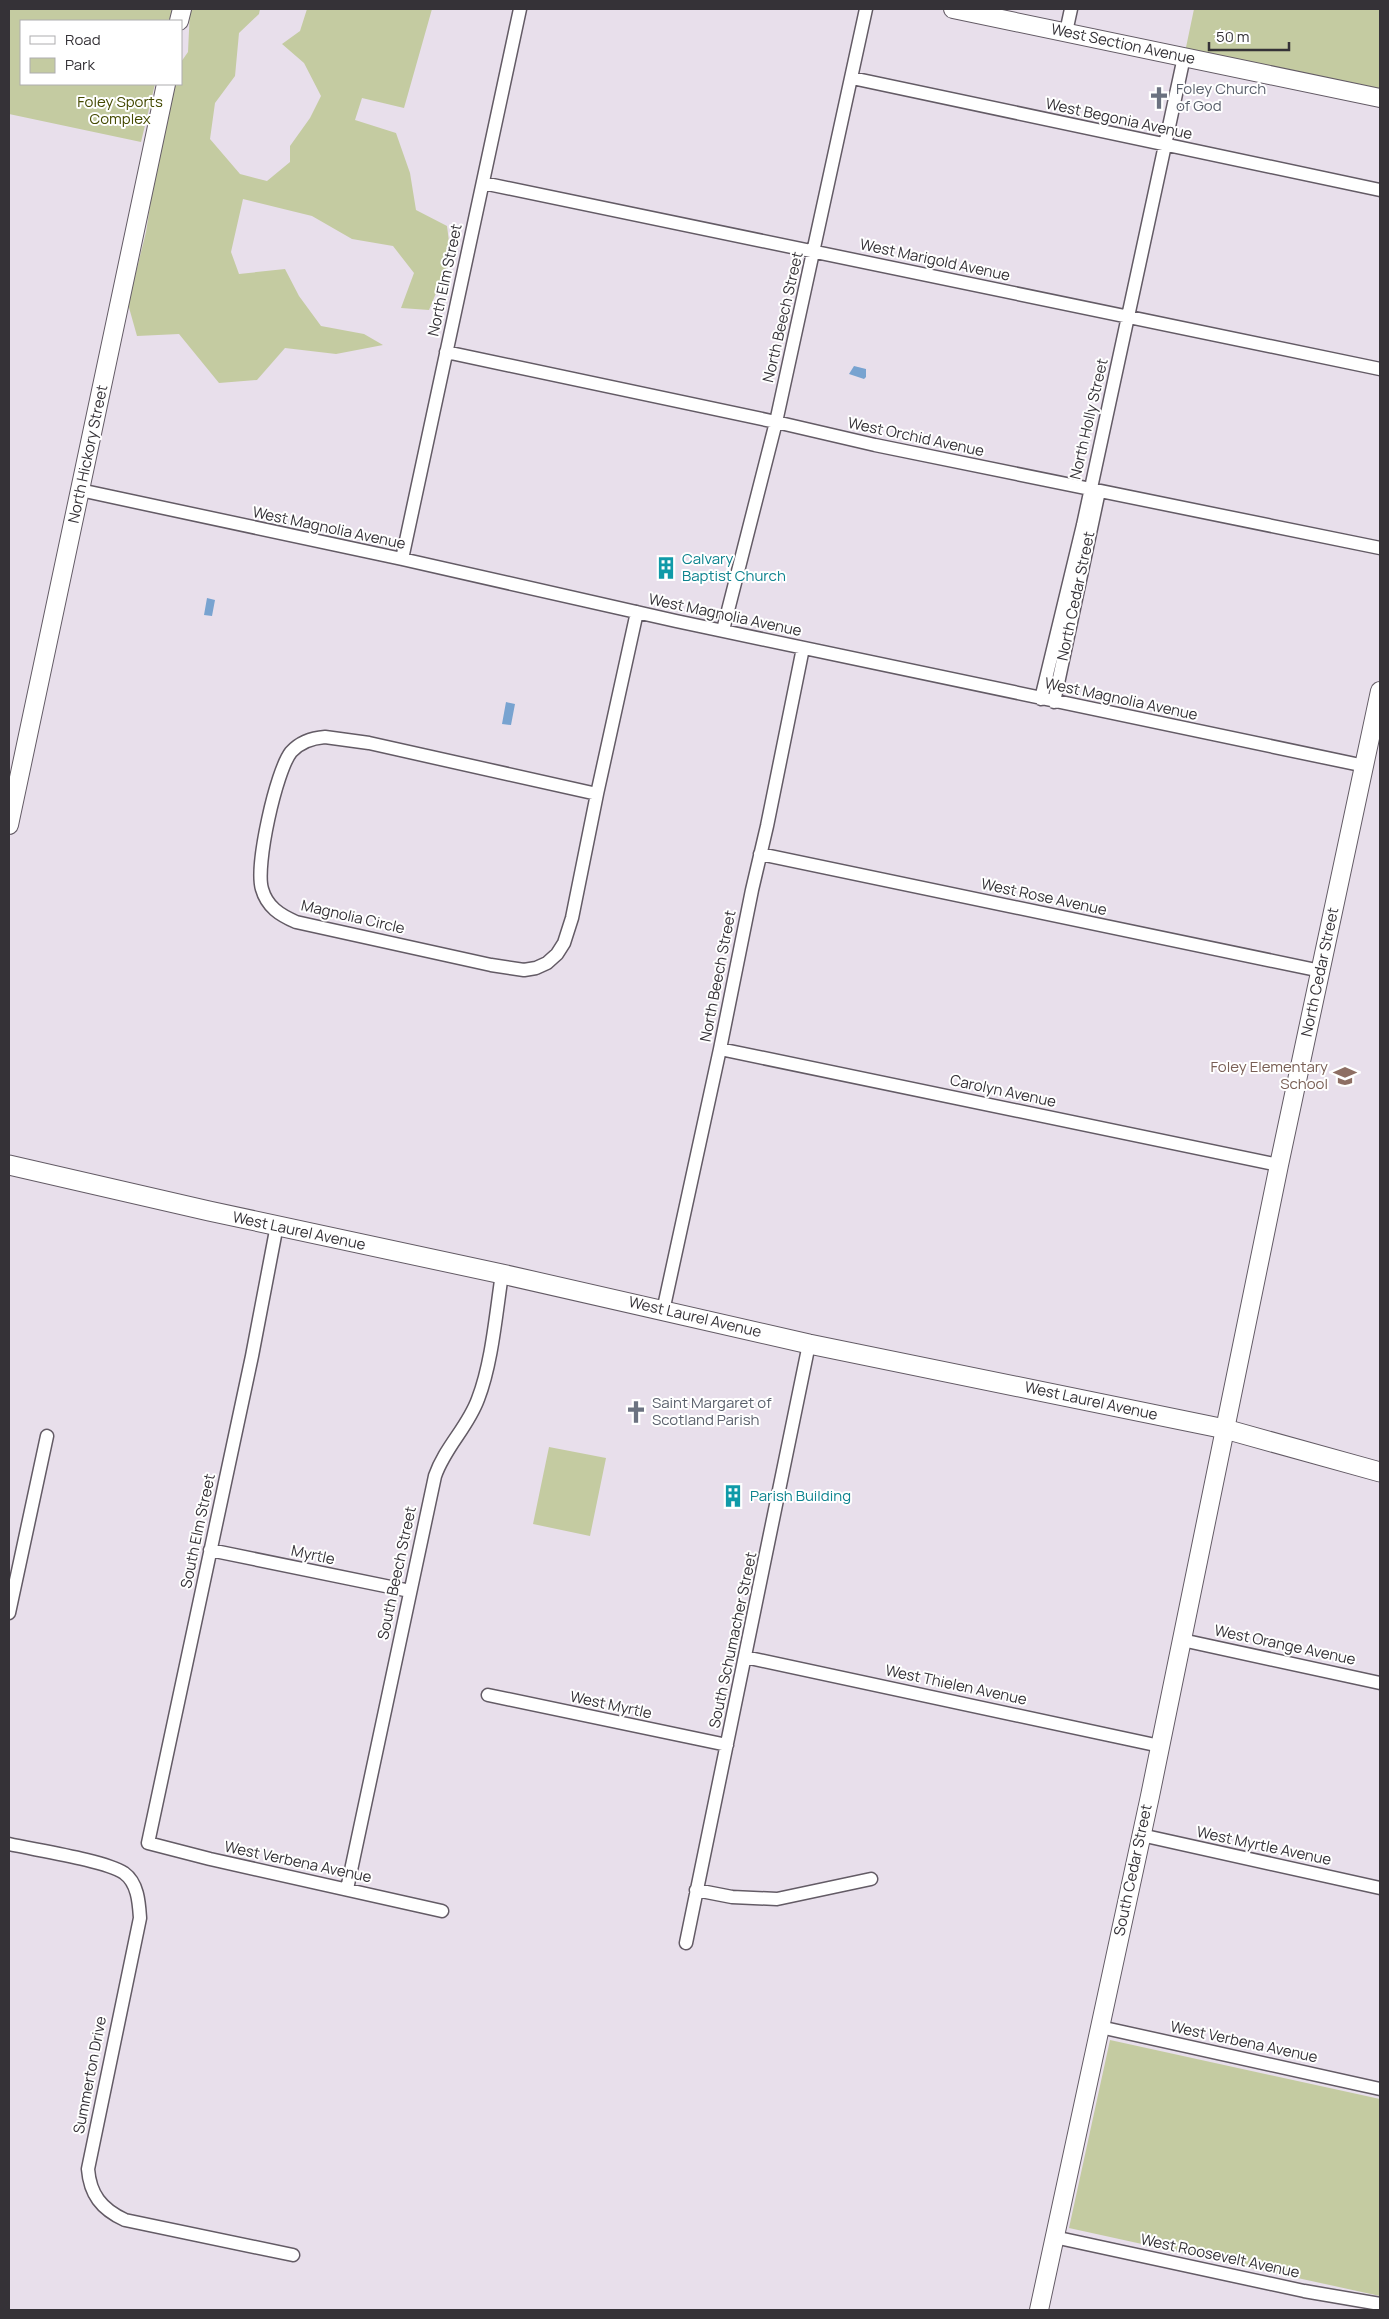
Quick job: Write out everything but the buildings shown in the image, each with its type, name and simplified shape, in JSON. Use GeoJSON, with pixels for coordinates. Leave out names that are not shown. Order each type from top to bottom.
{"type":"FeatureCollection","features":[{"type":"Feature","properties":{"kind":"main road","name":"West Laurel Avenue"},"geometry":{"type":"LineString","coordinates":[[9,1165],[809,1344],[1225,1429],[1380,1472]]}},
{"type":"Feature","properties":{"kind":"street","name":"North Elm Street"},"geometry":{"type":"LineString","coordinates":[[402,559],[520,9]]}},
{"type":"Feature","properties":{"kind":"street","name":"North Beech Street"},"geometry":{"type":"LineString","coordinates":[[723,630],[776,422],[815,251],[866,9]]}},
{"type":"Feature","properties":{"kind":"street","name":"West Section Avenue"},"geometry":{"type":"LineString","coordinates":[[953,9],[1380,98]]}},
{"type":"Feature","properties":{"kind":"street"},"geometry":{"type":"LineString","coordinates":[[1066,32],[1072,9]]}},
{"type":"Feature","properties":{"kind":"street","name":"North Holly Street"},"geometry":{"type":"LineString","coordinates":[[1041,699],[1094,490],[1128,317],[1184,57]]}},
{"type":"Feature","properties":{"kind":"street","name":"West Begonia Avenue"},"geometry":{"type":"LineString","coordinates":[[852,78],[1164,146],[1380,190]]}},
{"type":"Feature","properties":{"kind":"street","name":"North Hickory Street"},"geometry":{"type":"LineString","coordinates":[[9,825],[166,85]]}},
{"type":"Feature","properties":{"kind":"street","name":"West Marigold Avenue"},"geometry":{"type":"LineString","coordinates":[[483,183],[1380,369]]}},
{"type":"Feature","properties":{"kind":"street","name":"West Orchid Avenue"},"geometry":{"type":"LineString","coordinates":[[446,352],[776,422],[875,445],[1380,548]]}},
{"type":"Feature","properties":{"kind":"street","name":"West Magnolia Avenue"},"geometry":{"type":"LineString","coordinates":[[80,490],[1054,702],[1365,766]]}},
{"type":"Feature","properties":{"kind":"street","name":"North Cedar Street"},"geometry":{"type":"LineString","coordinates":[[1054,702],[1094,490]]}},
{"type":"Feature","properties":{"kind":"street","name":"Magnolia Circle"},"geometry":{"type":"LineString","coordinates":[[597,794],[369,743],[336,738],[314,738],[302,743],[293,750],[280,774],[264,846],[260,874],[261,888],[267,902],[275,911],[296,922],[491,965],[524,970],[536,968],[547,963],[557,954],[569,930],[637,612]]}},
{"type":"Feature","properties":{"kind":"street","name":"North Beech Street"},"geometry":{"type":"LineString","coordinates":[[663,1311],[720,1049],[803,648]]}},
{"type":"Feature","properties":{"kind":"street","name":"North Cedar Street"},"geometry":{"type":"LineString","coordinates":[[1225,1429],[1320,971],[1378,712],[1380,691]]}},
{"type":"Feature","properties":{"kind":"street","name":"West Rose Avenue"},"geometry":{"type":"LineString","coordinates":[[760,854],[1320,971]]}},
{"type":"Feature","properties":{"kind":"street","name":"Carolyn Avenue"},"geometry":{"type":"LineString","coordinates":[[720,1049],[1279,1165]]}},
{"type":"Feature","properties":{"kind":"street","name":"South Elm Street"},"geometry":{"type":"LineString","coordinates":[[148,1843],[277,1225]]}},
{"type":"Feature","properties":{"kind":"street","name":"South Beech Street"},"geometry":{"type":"LineString","coordinates":[[347,1889],[439,1464],[468,1422],[480,1392],[502,1274]]}},
{"type":"Feature","properties":{"kind":"street","name":"South Schumacher Street"},"geometry":{"type":"LineString","coordinates":[[686,1943],[809,1344]]}},
{"type":"Feature","properties":{"kind":"street","name":"South Cedar Street"},"geometry":{"type":"LineString","coordinates":[[1038,2310],[1141,1836],[1225,1429]]}},
{"type":"Feature","properties":{"kind":"street"},"geometry":{"type":"LineString","coordinates":[[9,1613],[12,1578],[48,1436]]}},
{"type":"Feature","properties":{"kind":"street","name":"Myrtle"},"geometry":{"type":"LineString","coordinates":[[210,1550],[410,1591]]}},
{"type":"Feature","properties":{"kind":"street","name":"West Orange Avenue"},"geometry":{"type":"LineString","coordinates":[[1182,1640],[1380,1683]]}},
{"type":"Feature","properties":{"kind":"street","name":"West Thielen Avenue"},"geometry":{"type":"LineString","coordinates":[[746,1657],[1160,1746]]}},
{"type":"Feature","properties":{"kind":"street","name":"West Myrtle"},"geometry":{"type":"LineString","coordinates":[[488,1695],[728,1745]]}},
{"type":"Feature","properties":{"kind":"street","name":"West Myrtle Avenue"},"geometry":{"type":"LineString","coordinates":[[1141,1836],[1380,1888]]}},
{"type":"Feature","properties":{"kind":"street","name":"West Verbena Avenue"},"geometry":{"type":"LineString","coordinates":[[148,1843],[210,1859],[442,1911]]}},
{"type":"Feature","properties":{"kind":"street","name":"Summerton Drive"},"geometry":{"type":"LineString","coordinates":[[9,1844],[106,1865],[125,1874],[134,1886],[139,1900],[140,1918],[88,2168],[89,2183],[94,2196],[112,2214],[125,2220],[293,2255]]}},
{"type":"Feature","properties":{"kind":"street"},"geometry":{"type":"LineString","coordinates":[[696,1890],[732,1897],[778,1899],[871,1879]]}},
{"type":"Feature","properties":{"kind":"street","name":"West Verbena Avenue"},"geometry":{"type":"LineString","coordinates":[[1100,2027],[1380,2089]]}},
{"type":"Feature","properties":{"kind":"street","name":"West Roosevelt Avenue"},"geometry":{"type":"LineString","coordinates":[[1054,2237],[1304,2291],[1380,2304]]}},
{"type":"Feature","properties":{"kind":"green space","name":"Foley Sports Complex"},"geometry":{"type":"Polygon","coordinates":[[[9,9],[172,9],[169,20],[20,20],[20,85],[155,85],[141,142],[9,114],[9,9]]]}},
{"type":"Feature","properties":{"kind":"green space"},"geometry":{"type":"Polygon","coordinates":[[[190,9],[260,9],[259,14],[239,33],[235,76],[215,103],[210,139],[240,174],[267,181],[290,162],[290,146],[310,118],[321,96],[304,63],[282,44],[300,31],[307,9],[432,9],[404,108],[362,98],[355,120],[396,133],[410,173],[416,210],[447,226],[451,257],[429,310],[401,308],[414,273],[393,246],[352,239],[312,216],[243,199],[231,252],[239,274],[285,269],[299,296],[321,326],[364,334],[383,345],[336,354],[285,348],[257,380],[219,383],[179,334],[137,336],[128,304],[146,232],[169,85],[182,85],[182,61],[188,52],[190,9]]]}},
{"type":"Feature","properties":{"kind":"green space"},"geometry":{"type":"Polygon","coordinates":[[[1194,9],[1380,9],[1380,93],[1184,57],[1194,9]]]}},
{"type":"Feature","properties":{"kind":"green space"},"geometry":{"type":"Polygon","coordinates":[[[549,1447],[606,1458],[590,1536],[533,1524],[549,1447]]]}},
{"type":"Feature","properties":{"kind":"green space"},"geometry":{"type":"Polygon","coordinates":[[[1110,2040],[1380,2099],[1380,2296],[1069,2228],[1110,2040]]]}},
{"type":"Feature","properties":{"kind":"water"},"geometry":{"type":"Polygon","coordinates":[[[854,366],[866,369],[866,377],[864,379],[849,374],[854,366]]]}},
{"type":"Feature","properties":{"kind":"water"},"geometry":{"type":"Polygon","coordinates":[[[207,598],[215,600],[212,616],[204,615],[207,598]]]}},
{"type":"Feature","properties":{"kind":"water"},"geometry":{"type":"Polygon","coordinates":[[[506,702],[515,704],[511,725],[502,724],[506,702]]]}},
{"type":"Feature","properties":{"kind":"place","name":"Foley Church of God"},"geometry":{"type":"Point","coordinates":[1159,98]}},
{"type":"Feature","properties":{"kind":"place","name":"Calvary Baptist Church"},"geometry":{"type":"Point","coordinates":[666,568]}},
{"type":"Feature","properties":{"kind":"place","name":"Foley Elementary School"},"geometry":{"type":"Point","coordinates":[1345,1076]}},
{"type":"Feature","properties":{"kind":"place","name":"Saint Margaret of Scotland Parish"},"geometry":{"type":"Point","coordinates":[636,1412]}},
{"type":"Feature","properties":{"kind":"place","name":"Parish Building"},"geometry":{"type":"Point","coordinates":[733,1496]}}]}
